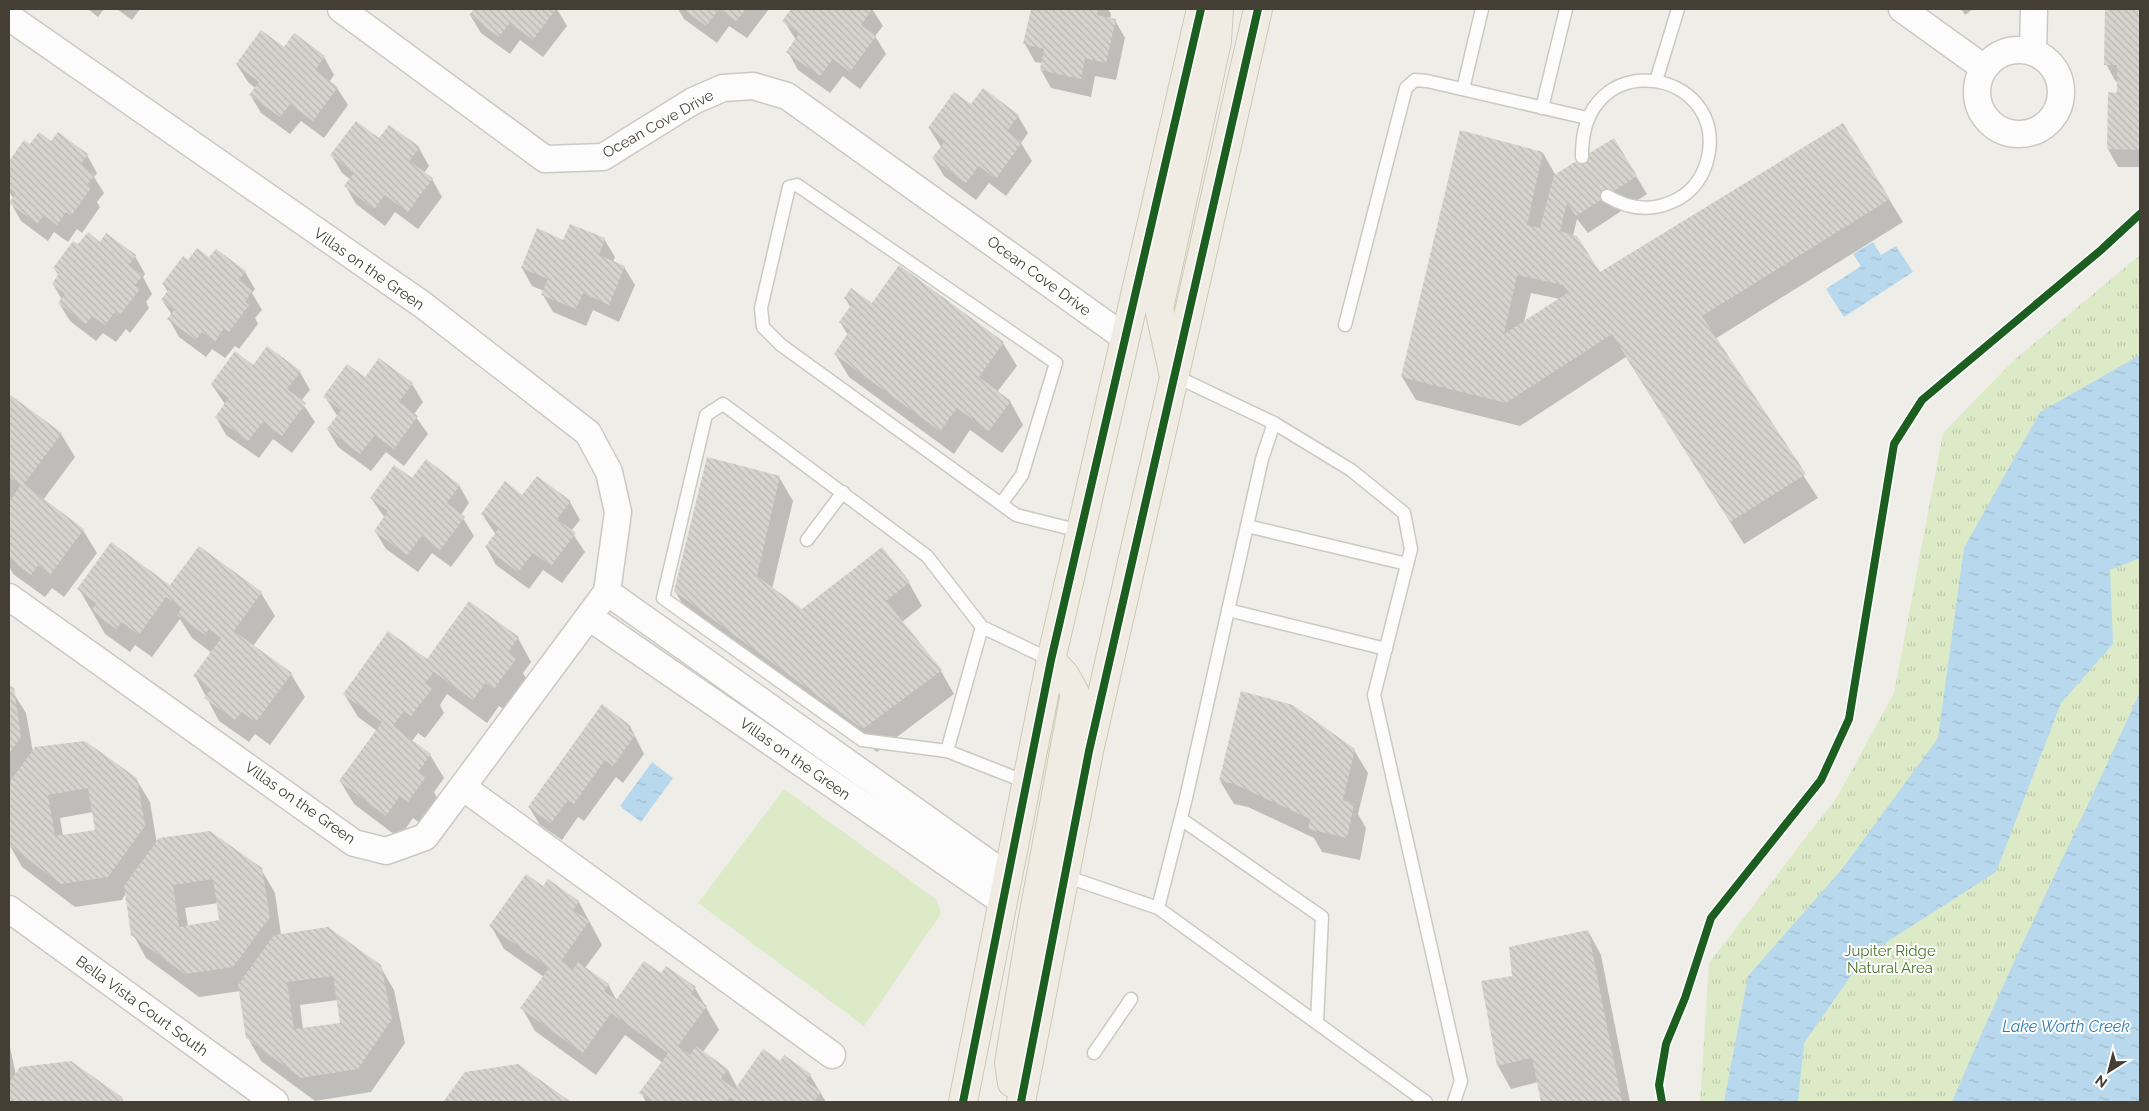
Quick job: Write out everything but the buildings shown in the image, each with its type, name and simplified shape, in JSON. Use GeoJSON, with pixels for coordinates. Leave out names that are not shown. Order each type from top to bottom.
{"type":"FeatureCollection","features":[{"type":"Feature","properties":{"kind":"main road"},"geometry":{"type":"LineString","coordinates":[[963,1102],[1051,660],[1201,9]]}},
{"type":"Feature","properties":{"kind":"main road"},"geometry":{"type":"LineString","coordinates":[[1174,376],[1159,308],[1217,41],[1219,9]]}},
{"type":"Feature","properties":{"kind":"main road"},"geometry":{"type":"LineString","coordinates":[[1021,1102],[1089,750],[1258,9]]}},
{"type":"Feature","properties":{"kind":"main road"},"geometry":{"type":"LineString","coordinates":[[1014,1102],[1009,1063],[1032,923],[1075,693],[1065,675],[1051,660]]}},
{"type":"Feature","properties":{"kind":"street","name":"Ocean Cove Drive"},"geometry":{"type":"LineString","coordinates":[[341,9],[546,159],[603,158],[693,101],[723,88],[753,86],[787,96],[1124,337]]}},
{"type":"Feature","properties":{"kind":"street"},"geometry":{"type":"LineString","coordinates":[[1902,9],[1984,68]]}},
{"type":"Feature","properties":{"kind":"street"},"geometry":{"type":"LineString","coordinates":[[2033,52],[2034,9]]}},
{"type":"Feature","properties":{"kind":"street","name":"Villas on the Green"},"geometry":{"type":"LineString","coordinates":[[9,17],[423,305],[588,433],[609,472],[618,512],[607,592],[464,788],[425,838],[386,851],[354,843],[9,597]]}},
{"type":"Feature","properties":{"kind":"street"},"geometry":{"type":"LineString","coordinates":[[2018,50],[2033,52],[2050,62],[2057,73],[2062,97],[2058,110],[2042,128],[2031,133],[2018,135],[2006,133],[1992,125],[1982,113],[1977,98],[1978,82],[1984,68],[2002,53],[2018,50]]}},
{"type":"Feature","properties":{"kind":"street","name":"Villas on the Green"},"geometry":{"type":"LineString","coordinates":[[607,592],[1005,888]]}},
{"type":"Feature","properties":{"kind":"street","name":"Villas on the Green"},"geometry":{"type":"LineString","coordinates":[[589,617],[1005,888]]}},
{"type":"Feature","properties":{"kind":"street"},"geometry":{"type":"LineString","coordinates":[[464,788],[832,1055]]}},
{"type":"Feature","properties":{"kind":"street","name":"Bella Vista Court South"},"geometry":{"type":"LineString","coordinates":[[9,909],[275,1102]]}},
{"type":"Feature","properties":{"kind":"lane"},"geometry":{"type":"LineString","coordinates":[[1463,89],[1482,9]]}},
{"type":"Feature","properties":{"kind":"lane"},"geometry":{"type":"LineString","coordinates":[[1542,108],[1566,9]]}},
{"type":"Feature","properties":{"kind":"lane"},"geometry":{"type":"LineString","coordinates":[[1656,81],[1678,9]]}},
{"type":"Feature","properties":{"kind":"lane"},"geometry":{"type":"LineString","coordinates":[[1345,326],[1406,88],[1415,80],[1463,89],[1587,118]]}},
{"type":"Feature","properties":{"kind":"lane"},"geometry":{"type":"LineString","coordinates":[[1582,157],[1582,137],[1587,118],[1604,96],[1628,82],[1656,81],[1675,87],[1693,100],[1706,119],[1711,144],[1705,170],[1689,193],[1665,206],[1640,208],[1621,205],[1607,196]]}},
{"type":"Feature","properties":{"kind":"lane"},"geometry":{"type":"LineString","coordinates":[[1001,504],[1022,475],[1056,363],[797,185],[790,187],[761,308],[763,327],[781,345],[1016,515],[1080,531]]}},
{"type":"Feature","properties":{"kind":"lane"},"geometry":{"type":"LineString","coordinates":[[1174,376],[1274,423],[1351,470],[1404,512],[1411,549],[1374,695],[1461,1081],[1454,1102]]}},
{"type":"Feature","properties":{"kind":"lane"},"geometry":{"type":"LineString","coordinates":[[1026,782],[947,751],[862,740],[662,598],[706,415],[723,404],[927,556],[982,627],[1051,660]]}},
{"type":"Feature","properties":{"kind":"lane"},"geometry":{"type":"LineString","coordinates":[[1158,908],[1181,818],[1262,459],[1274,423]]}},
{"type":"Feature","properties":{"kind":"lane"},"geometry":{"type":"LineString","coordinates":[[807,540],[843,492]]}},
{"type":"Feature","properties":{"kind":"lane"},"geometry":{"type":"LineString","coordinates":[[1247,526],[1407,564]]}},
{"type":"Feature","properties":{"kind":"lane"},"geometry":{"type":"LineString","coordinates":[[1228,610],[1386,649]]}},
{"type":"Feature","properties":{"kind":"lane"},"geometry":{"type":"LineString","coordinates":[[947,751],[982,627]]}},
{"type":"Feature","properties":{"kind":"lane"},"geometry":{"type":"LineString","coordinates":[[1181,818],[1322,917],[1317,1022]]}},
{"type":"Feature","properties":{"kind":"lane"},"geometry":{"type":"LineString","coordinates":[[1065,876],[1158,908],[1426,1102]]}},
{"type":"Feature","properties":{"kind":"lane"},"geometry":{"type":"LineString","coordinates":[[1094,1053],[1131,999]]}},
{"type":"Feature","properties":{"kind":"green space","name":"Jupiter Ridge Natural Area"},"geometry":{"type":"Polygon","coordinates":[[[2140,255],[2140,760],[1971,1102],[1700,1102],[1709,963],[1837,797],[1894,693],[1943,433],[2013,361],[2140,255]]]}},
{"type":"Feature","properties":{"kind":"green space"},"geometry":{"type":"Polygon","coordinates":[[[784,789],[937,900],[941,914],[864,1026],[698,903],[784,789]]]}},
{"type":"Feature","properties":{"kind":"water"},"geometry":{"type":"Polygon","coordinates":[[[1873,242],[1881,255],[1896,246],[1913,272],[1844,317],[1826,289],[1861,266],[1853,254],[1873,242]]]}},
{"type":"Feature","properties":{"kind":"water"},"geometry":{"type":"Polygon","coordinates":[[[2140,355],[2140,558],[2110,570],[2113,644],[2061,703],[1996,872],[1865,956],[1804,1043],[1798,1102],[1724,1102],[1748,976],[1842,869],[1938,738],[1964,548],[2040,412],[2140,355]]]}},
{"type":"Feature","properties":{"kind":"water","name":"Lake Worth Creek"},"geometry":{"type":"Polygon","coordinates":[[[2140,692],[2140,1102],[1952,1102],[1997,999],[2140,692]]]}},
{"type":"Feature","properties":{"kind":"water"},"geometry":{"type":"Polygon","coordinates":[[[652,762],[673,778],[641,822],[620,806],[652,762]]]}},
{"type":"Feature","properties":{"kind":"cycle path"},"geometry":{"type":"LineString","coordinates":[[963,1102],[1051,660],[1201,9]]}},
{"type":"Feature","properties":{"kind":"cycle path"},"geometry":{"type":"LineString","coordinates":[[1021,1102],[1089,751],[1258,9]]}},
{"type":"Feature","properties":{"kind":"cycle path"},"geometry":{"type":"LineString","coordinates":[[1662,1102],[1659,1085],[1666,1044],[1685,998],[1711,918],[1821,780],[1849,719],[1894,444],[1922,400],[2101,250],[2140,214]]}}]}
